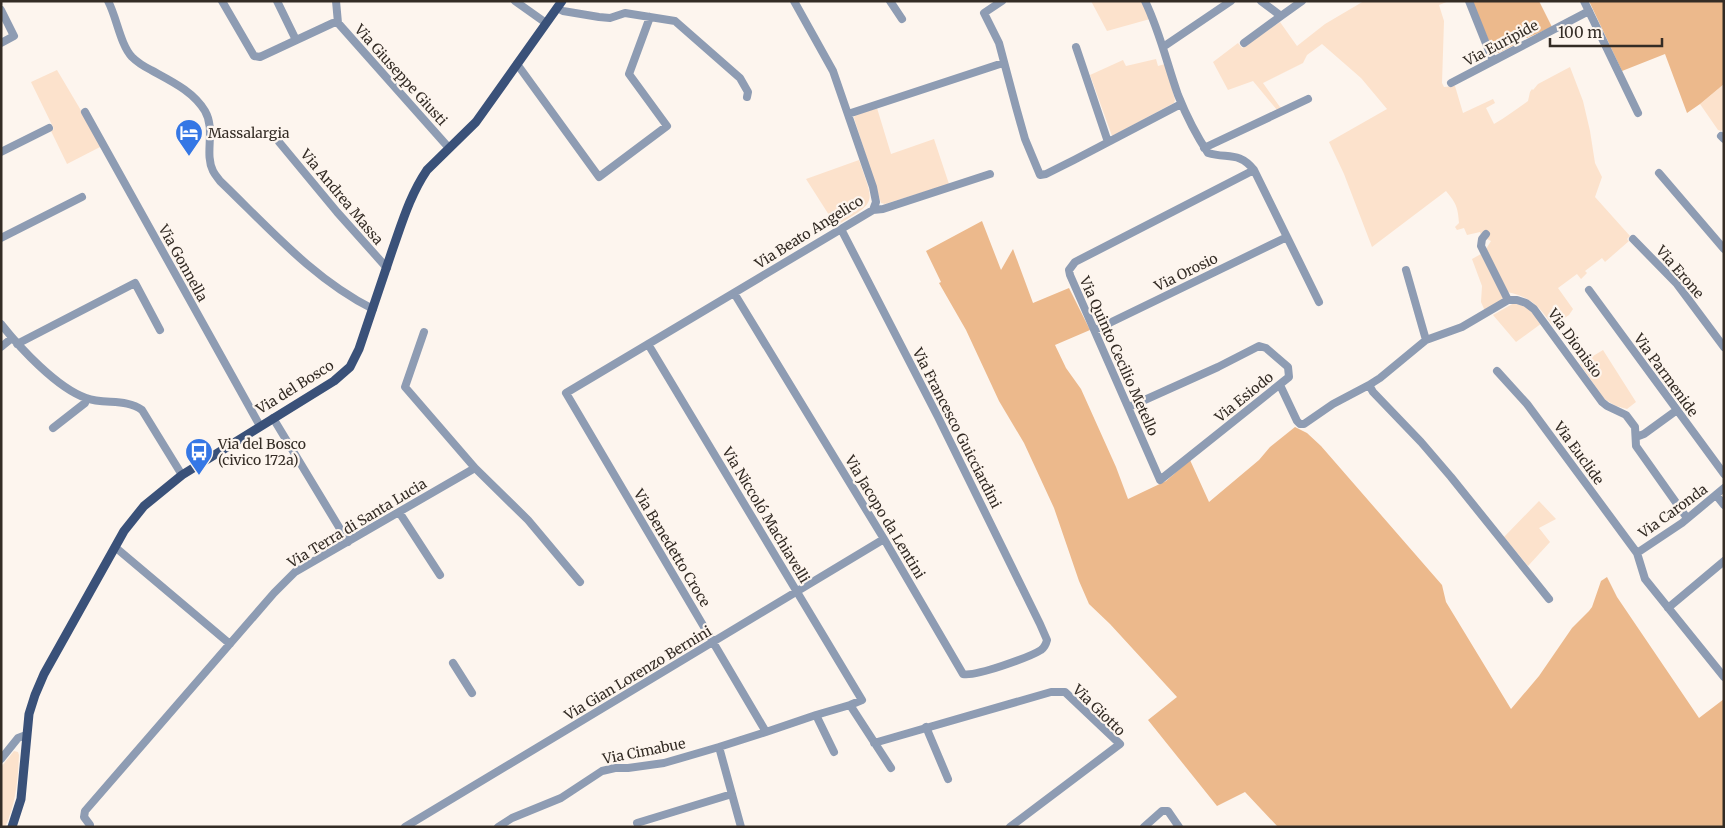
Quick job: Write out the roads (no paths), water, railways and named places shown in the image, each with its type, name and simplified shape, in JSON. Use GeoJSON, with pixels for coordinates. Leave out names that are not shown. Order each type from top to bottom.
{"type":"FeatureCollection","features":[{"type":"Feature","properties":{"kind":"main road","name":"Via del Bosco"},"geometry":{"type":"LineString","coordinates":[[12,827],[22,791],[26,735],[29,714],[35,694],[44,674],[132,519],[144,506],[182,475],[344,374],[359,350],[414,190],[426,170],[476,122],[559,5]]}},
{"type":"Feature","properties":{"kind":"street"},"geometry":{"type":"LineString","coordinates":[[108,1],[114,12],[125,45],[132,57],[192,95],[206,112],[210,131],[211,165],[213,172],[220,181],[316,272],[349,297],[373,309]]}},
{"type":"Feature","properties":{"kind":"street","name":"Via Giuseppe Giusti"},"geometry":{"type":"LineString","coordinates":[[222,1],[254,56],[260,57],[333,23],[338,23],[449,148]]}},
{"type":"Feature","properties":{"kind":"street"},"geometry":{"type":"LineString","coordinates":[[277,1],[296,40]]}},
{"type":"Feature","properties":{"kind":"street"},"geometry":{"type":"LineString","coordinates":[[336,1],[338,23]]}},
{"type":"Feature","properties":{"kind":"street"},"geometry":{"type":"LineString","coordinates":[[515,1],[546,22]]}},
{"type":"Feature","properties":{"kind":"street","name":"Via Beato Angelico"},"geometry":{"type":"LineString","coordinates":[[566,394],[874,210],[875,194],[833,71],[794,1]]}},
{"type":"Feature","properties":{"kind":"street"},"geometry":{"type":"LineString","coordinates":[[890,1],[902,19]]}},
{"type":"Feature","properties":{"kind":"street"},"geometry":{"type":"LineString","coordinates":[[1002,1],[984,13],[1000,43],[1026,139],[1040,175],[1046,174],[1182,104]]}},
{"type":"Feature","properties":{"kind":"street"},"geometry":{"type":"LineString","coordinates":[[1145,1],[1153,18],[1182,104],[1204,148],[1208,153],[1239,158],[1250,164],[1319,302]]}},
{"type":"Feature","properties":{"kind":"street"},"geometry":{"type":"LineString","coordinates":[[1163,47],[1231,1]]}},
{"type":"Feature","properties":{"kind":"street"},"geometry":{"type":"LineString","coordinates":[[1261,1],[1281,16]]}},
{"type":"Feature","properties":{"kind":"street"},"geometry":{"type":"LineString","coordinates":[[1244,43],[1302,1]]}},
{"type":"Feature","properties":{"kind":"street"},"geometry":{"type":"LineString","coordinates":[[1469,1],[1493,61]]}},
{"type":"Feature","properties":{"kind":"street"},"geometry":{"type":"LineString","coordinates":[[1584,1],[1638,112]]}},
{"type":"Feature","properties":{"kind":"street"},"geometry":{"type":"LineString","coordinates":[[559,5],[563,11],[599,17],[610,18],[625,13],[675,21],[740,78],[748,92],[747,97]]}},
{"type":"Feature","properties":{"kind":"street"},"geometry":{"type":"LineString","coordinates":[[1,10],[14,36],[1,43]]}},
{"type":"Feature","properties":{"kind":"street","name":"Via Euripide"},"geometry":{"type":"LineString","coordinates":[[1452,83],[1589,11]]}},
{"type":"Feature","properties":{"kind":"street"},"geometry":{"type":"LineString","coordinates":[[517,64],[600,178],[667,126],[629,74],[650,17]]}},
{"type":"Feature","properties":{"kind":"street"},"geometry":{"type":"LineString","coordinates":[[1076,47],[1108,142]]}},
{"type":"Feature","properties":{"kind":"street"},"geometry":{"type":"LineString","coordinates":[[848,114],[1004,63]]}},
{"type":"Feature","properties":{"kind":"street"},"geometry":{"type":"LineString","coordinates":[[1204,148],[1308,99]]}},
{"type":"Feature","properties":{"kind":"street","name":"Via Gonnella"},"geometry":{"type":"LineString","coordinates":[[85,112],[260,426]]}},
{"type":"Feature","properties":{"kind":"street"},"geometry":{"type":"LineString","coordinates":[[1,152],[49,128]]}},
{"type":"Feature","properties":{"kind":"street","name":"Via Andrea Massa"},"geometry":{"type":"LineString","coordinates":[[279,142],[337,212],[387,268]]}},
{"type":"Feature","properties":{"kind":"street","name":"Via Quinto Cecilio Metello"},"geometry":{"type":"LineString","coordinates":[[1160,480],[1070,274],[1072,266],[1076,262],[1254,170]]}},
{"type":"Feature","properties":{"kind":"street"},"geometry":{"type":"LineString","coordinates":[[1659,173],[1724,249]]}},
{"type":"Feature","properties":{"kind":"street"},"geometry":{"type":"LineString","coordinates":[[874,210],[883,209],[990,174]]}},
{"type":"Feature","properties":{"kind":"street"},"geometry":{"type":"LineString","coordinates":[[1,238],[82,197]]}},
{"type":"Feature","properties":{"kind":"street","name":"Via Francesco Guicciardini"},"geometry":{"type":"LineString","coordinates":[[842,229],[938,416],[1047,640]]}},
{"type":"Feature","properties":{"kind":"street"},"geometry":{"type":"LineString","coordinates":[[1280,385],[1297,421],[1300,424],[1304,424],[1334,404],[1380,378],[1426,340],[1462,327],[1508,300],[1481,246],[1482,239],[1486,234]]}},
{"type":"Feature","properties":{"kind":"street","name":"Via Orosio"},"geometry":{"type":"LineString","coordinates":[[1095,330],[1287,237]]}},
{"type":"Feature","properties":{"kind":"street","name":"Via Erone"},"geometry":{"type":"LineString","coordinates":[[1633,239],[1677,284],[1724,347]]}},
{"type":"Feature","properties":{"kind":"street"},"geometry":{"type":"LineString","coordinates":[[1406,270],[1426,340]]}},
{"type":"Feature","properties":{"kind":"street"},"geometry":{"type":"LineString","coordinates":[[1,347],[136,283],[160,330]]}},
{"type":"Feature","properties":{"kind":"street","name":"Via Parmenide"},"geometry":{"type":"LineString","coordinates":[[1588,290],[1724,474]]}},
{"type":"Feature","properties":{"kind":"street","name":"Via Jacopo da Lentini"},"geometry":{"type":"LineString","coordinates":[[734,293],[884,539],[963,674],[974,674],[1026,658],[1041,650],[1047,640]]}},
{"type":"Feature","properties":{"kind":"street","name":"Via Dionisio"},"geometry":{"type":"LineString","coordinates":[[1508,300],[1522,301],[1534,309],[1602,402],[1626,415],[1635,427],[1636,446],[1688,518]]}},
{"type":"Feature","properties":{"kind":"street"},"geometry":{"type":"LineString","coordinates":[[1,324],[14,341],[58,381],[86,399],[131,404],[142,410],[182,475]]}},
{"type":"Feature","properties":{"kind":"street"},"geometry":{"type":"LineString","coordinates":[[424,332],[405,387],[475,468],[528,520],[580,582]]}},
{"type":"Feature","properties":{"kind":"street","name":"Via Niccoló Machiavelli"},"geometry":{"type":"LineString","coordinates":[[648,344],[862,700],[850,705]]}},
{"type":"Feature","properties":{"kind":"street","name":"Via Esiodo"},"geometry":{"type":"LineString","coordinates":[[1129,407],[1260,346],[1266,348],[1288,367],[1289,377],[1280,385],[1160,480]]}},
{"type":"Feature","properties":{"kind":"street","name":"Via Euclide"},"geometry":{"type":"LineString","coordinates":[[1498,371],[1527,404],[1637,553],[1645,579],[1724,677]]}},
{"type":"Feature","properties":{"kind":"street"},"geometry":{"type":"LineString","coordinates":[[1368,385],[1451,477],[1549,599]]}},
{"type":"Feature","properties":{"kind":"street","name":"Via Benedetto Croce"},"geometry":{"type":"LineString","coordinates":[[566,394],[766,732]]}},
{"type":"Feature","properties":{"kind":"street"},"geometry":{"type":"LineString","coordinates":[[53,428],[85,403],[86,399]]}},
{"type":"Feature","properties":{"kind":"street"},"geometry":{"type":"LineString","coordinates":[[1636,437],[1644,434],[1677,410]]}},
{"type":"Feature","properties":{"kind":"street"},"geometry":{"type":"LineString","coordinates":[[272,418],[348,542]]}},
{"type":"Feature","properties":{"kind":"street","name":"Via Terra di Santa Lucia"},"geometry":{"type":"LineString","coordinates":[[89,827],[90,824],[84,817],[85,811],[295,572],[475,468]]}},
{"type":"Feature","properties":{"kind":"street","name":"Via Caronda"},"geometry":{"type":"LineString","coordinates":[[1637,553],[1688,518],[1724,488]]}},
{"type":"Feature","properties":{"kind":"street"},"geometry":{"type":"LineString","coordinates":[[1716,495],[1724,505]]}},
{"type":"Feature","properties":{"kind":"street"},"geometry":{"type":"LineString","coordinates":[[399,512],[440,574]]}},
{"type":"Feature","properties":{"kind":"street","name":"Via Gian Lorenzo Bernini"},"geometry":{"type":"LineString","coordinates":[[405,827],[884,539]]}},
{"type":"Feature","properties":{"kind":"street"},"geometry":{"type":"LineString","coordinates":[[115,547],[230,644]]}},
{"type":"Feature","properties":{"kind":"street"},"geometry":{"type":"LineString","coordinates":[[1668,608],[1724,561]]}},
{"type":"Feature","properties":{"kind":"street"},"geometry":{"type":"LineString","coordinates":[[453,663],[472,694]]}},
{"type":"Feature","properties":{"kind":"street","name":"Via Giotto"},"geometry":{"type":"LineString","coordinates":[[874,742],[1050,692],[1065,692],[1120,744],[1010,827]]}},
{"type":"Feature","properties":{"kind":"street"},"geometry":{"type":"LineString","coordinates":[[741,827],[719,747],[850,705],[891,768]]}},
{"type":"Feature","properties":{"kind":"street"},"geometry":{"type":"LineString","coordinates":[[816,715],[834,752]]}},
{"type":"Feature","properties":{"kind":"street"},"geometry":{"type":"LineString","coordinates":[[926,727],[948,779]]}},
{"type":"Feature","properties":{"kind":"street"},"geometry":{"type":"LineString","coordinates":[[1,759],[18,738],[26,735]]}},
{"type":"Feature","properties":{"kind":"street","name":"Via Cimabue"},"geometry":{"type":"LineString","coordinates":[[498,827],[512,818],[561,798],[602,771],[664,762],[719,747]]}},
{"type":"Feature","properties":{"kind":"street"},"geometry":{"type":"LineString","coordinates":[[636,823],[732,794]]}},
{"type":"Feature","properties":{"kind":"street"},"geometry":{"type":"LineString","coordinates":[[1144,827],[1162,812],[1168,811],[1179,827]]}},
{"type":"Feature","properties":{"kind":"place","name":"Massalargia"},"geometry":{"type":"Point","coordinates":[189,157]}},
{"type":"Feature","properties":{"kind":"place","name":"Via del Bosco (civico 172a)"},"geometry":{"type":"Point","coordinates":[199,476]}}]}
